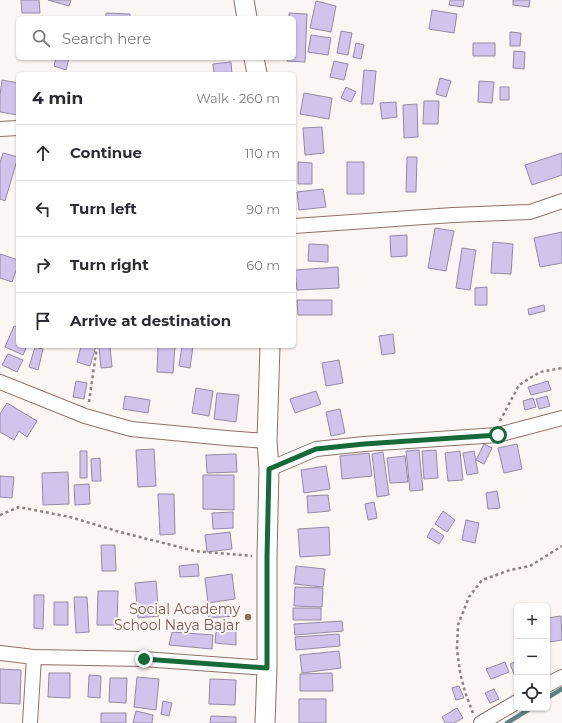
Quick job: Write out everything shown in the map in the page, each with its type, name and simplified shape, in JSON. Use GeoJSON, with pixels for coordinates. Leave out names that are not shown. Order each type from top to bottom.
{"type":"FeatureCollection","features":[{"type":"Feature","properties":{"kind":"main road"},"geometry":{"type":"LineString","coordinates":[[244,0],[247,16]]}},
{"type":"Feature","properties":{"kind":"main road"},"geometry":{"type":"LineString","coordinates":[[254,60],[257,72]]}},
{"type":"Feature","properties":{"kind":"main road"},"geometry":{"type":"LineString","coordinates":[[265,723],[269,469],[267,441],[270,348]]}},
{"type":"Feature","properties":{"kind":"street"},"geometry":{"type":"LineString","coordinates":[[0,129],[16,128]]}},
{"type":"Feature","properties":{"kind":"street"},"geometry":{"type":"LineString","coordinates":[[296,226],[453,215],[530,212],[562,201]]}},
{"type":"Feature","properties":{"kind":"street"},"geometry":{"type":"LineString","coordinates":[[0,382],[85,416],[131,429],[267,441]]}},
{"type":"Feature","properties":{"kind":"street"},"geometry":{"type":"LineString","coordinates":[[269,469],[316,449],[364,444],[498,435],[562,418]]}},
{"type":"Feature","properties":{"kind":"street"},"geometry":{"type":"LineString","coordinates":[[0,653],[34,657],[144,659],[267,668]]}},
{"type":"Feature","properties":{"kind":"street"},"geometry":{"type":"LineString","coordinates":[[30,723],[34,657]]}},
{"type":"Feature","properties":{"kind":"street"},"geometry":{"type":"LineString","coordinates":[[550,683],[562,677]]}},
{"type":"Feature","properties":{"kind":"street"},"geometry":{"type":"LineString","coordinates":[[478,720],[514,703]]}},
{"type":"Feature","properties":{"kind":"path"},"geometry":{"type":"LineString","coordinates":[[85,416],[90,398],[97,348]]}},
{"type":"Feature","properties":{"kind":"path"},"geometry":{"type":"LineString","coordinates":[[498,435],[500,421],[519,385],[540,372],[562,368]]}},
{"type":"Feature","properties":{"kind":"path"},"geometry":{"type":"LineString","coordinates":[[0,515],[20,507],[70,517],[120,532],[195,551],[267,557]]}},
{"type":"Feature","properties":{"kind":"path"},"geometry":{"type":"LineString","coordinates":[[478,720],[465,692],[457,650],[458,625],[469,597],[482,580],[510,570],[530,566],[562,546]]}},
{"type":"Feature","properties":{"kind":"building"},"geometry":{"type":"Polygon","coordinates":[[[21,0],[39,0],[40,13],[22,13],[21,0]]]}},
{"type":"Feature","properties":{"kind":"building"},"geometry":{"type":"Polygon","coordinates":[[[48,0],[71,0],[69,6],[48,0]]]}},
{"type":"Feature","properties":{"kind":"building"},"geometry":{"type":"Polygon","coordinates":[[[450,0],[464,0],[463,7],[449,5],[450,0]]]}},
{"type":"Feature","properties":{"kind":"building"},"geometry":{"type":"Polygon","coordinates":[[[513,0],[530,0],[529,7],[513,5],[513,0]]]}},
{"type":"Feature","properties":{"kind":"building"},"geometry":{"type":"Polygon","coordinates":[[[316,1],[336,6],[331,32],[310,28],[316,1]]]}},
{"type":"Feature","properties":{"kind":"building"},"geometry":{"type":"Polygon","coordinates":[[[432,10],[457,14],[454,33],[429,29],[432,10]]]}},
{"type":"Feature","properties":{"kind":"building"},"geometry":{"type":"Polygon","coordinates":[[[106,13],[130,14],[130,16],[106,16],[106,13]]]}},
{"type":"Feature","properties":{"kind":"building"},"geometry":{"type":"Polygon","coordinates":[[[289,13],[307,14],[305,62],[287,61],[296,60],[296,16],[289,16],[289,13]]]}},
{"type":"Feature","properties":{"kind":"building"},"geometry":{"type":"Polygon","coordinates":[[[341,31],[352,33],[348,55],[337,53],[341,31]]]}},
{"type":"Feature","properties":{"kind":"building"},"geometry":{"type":"Polygon","coordinates":[[[510,32],[521,33],[520,46],[510,46],[510,32]]]}},
{"type":"Feature","properties":{"kind":"building"},"geometry":{"type":"Polygon","coordinates":[[[311,35],[331,38],[328,55],[308,52],[311,35]]]}},
{"type":"Feature","properties":{"kind":"building"},"geometry":{"type":"Polygon","coordinates":[[[356,43],[364,45],[361,59],[353,57],[356,43]]]}},
{"type":"Feature","properties":{"kind":"building"},"geometry":{"type":"Polygon","coordinates":[[[473,43],[495,43],[495,56],[473,56],[473,43]]]}},
{"type":"Feature","properties":{"kind":"building"},"geometry":{"type":"Polygon","coordinates":[[[514,51],[525,52],[524,69],[513,68],[514,51]]]}},
{"type":"Feature","properties":{"kind":"building"},"geometry":{"type":"Polygon","coordinates":[[[56,60],[68,60],[66,70],[54,66],[56,60]]]}},
{"type":"Feature","properties":{"kind":"building"},"geometry":{"type":"Polygon","coordinates":[[[334,61],[348,64],[344,80],[330,77],[334,61]]]}},
{"type":"Feature","properties":{"kind":"building"},"geometry":{"type":"Polygon","coordinates":[[[231,62],[232,72],[214,72],[213,64],[231,62]]]}},
{"type":"Feature","properties":{"kind":"building"},"geometry":{"type":"Polygon","coordinates":[[[364,70],[376,71],[373,104],[361,104],[364,70]]]}},
{"type":"Feature","properties":{"kind":"building"},"geometry":{"type":"Polygon","coordinates":[[[440,78],[451,81],[446,97],[436,94],[440,78]]]}},
{"type":"Feature","properties":{"kind":"building"},"geometry":{"type":"Polygon","coordinates":[[[2,80],[16,83],[16,115],[0,112],[2,80]]]}},
{"type":"Feature","properties":{"kind":"building"},"geometry":{"type":"Polygon","coordinates":[[[479,81],[494,82],[492,103],[478,102],[479,81]]]}},
{"type":"Feature","properties":{"kind":"building"},"geometry":{"type":"Polygon","coordinates":[[[346,87],[356,92],[351,102],[341,98],[346,87]]]}},
{"type":"Feature","properties":{"kind":"building"},"geometry":{"type":"Polygon","coordinates":[[[500,87],[509,87],[509,100],[500,100],[500,87]]]}},
{"type":"Feature","properties":{"kind":"building"},"geometry":{"type":"Polygon","coordinates":[[[304,93],[332,98],[329,119],[300,114],[304,93]]]}},
{"type":"Feature","properties":{"kind":"building"},"geometry":{"type":"Polygon","coordinates":[[[424,101],[439,101],[438,124],[423,124],[424,101]]]}},
{"type":"Feature","properties":{"kind":"building"},"geometry":{"type":"Polygon","coordinates":[[[396,102],[397,117],[382,119],[380,103],[396,102]]]}},
{"type":"Feature","properties":{"kind":"building"},"geometry":{"type":"Polygon","coordinates":[[[417,104],[418,137],[404,138],[403,105],[417,104]]]}},
{"type":"Feature","properties":{"kind":"building"},"geometry":{"type":"Polygon","coordinates":[[[322,127],[324,153],[305,155],[303,128],[322,127]]]}},
{"type":"Feature","properties":{"kind":"building"},"geometry":{"type":"Polygon","coordinates":[[[3,153],[16,156],[16,164],[5,201],[0,199],[0,163],[3,153]]]}},
{"type":"Feature","properties":{"kind":"building"},"geometry":{"type":"Polygon","coordinates":[[[562,153],[562,175],[532,185],[525,165],[562,153]]]}},
{"type":"Feature","properties":{"kind":"building"},"geometry":{"type":"Polygon","coordinates":[[[407,157],[417,157],[416,192],[406,192],[407,157]]]}},
{"type":"Feature","properties":{"kind":"building"},"geometry":{"type":"Polygon","coordinates":[[[298,162],[312,163],[312,184],[298,184],[298,162]]]}},
{"type":"Feature","properties":{"kind":"building"},"geometry":{"type":"Polygon","coordinates":[[[347,162],[364,162],[364,194],[347,194],[347,162]]]}},
{"type":"Feature","properties":{"kind":"building"},"geometry":{"type":"Polygon","coordinates":[[[323,189],[326,207],[299,210],[297,192],[323,189]]]}},
{"type":"Feature","properties":{"kind":"building"},"geometry":{"type":"Polygon","coordinates":[[[435,228],[454,231],[446,271],[428,268],[435,228]]]}},
{"type":"Feature","properties":{"kind":"building"},"geometry":{"type":"Polygon","coordinates":[[[562,232],[562,263],[540,267],[534,238],[562,232]]]}},
{"type":"Feature","properties":{"kind":"building"},"geometry":{"type":"Polygon","coordinates":[[[407,235],[407,256],[391,257],[390,236],[407,235]]]}},
{"type":"Feature","properties":{"kind":"building"},"geometry":{"type":"Polygon","coordinates":[[[493,242],[513,244],[511,274],[491,273],[493,242]]]}},
{"type":"Feature","properties":{"kind":"building"},"geometry":{"type":"Polygon","coordinates":[[[309,244],[328,245],[328,262],[308,261],[309,244]]]}},
{"type":"Feature","properties":{"kind":"building"},"geometry":{"type":"Polygon","coordinates":[[[462,248],[476,250],[470,290],[456,288],[462,248]]]}},
{"type":"Feature","properties":{"kind":"building"},"geometry":{"type":"Polygon","coordinates":[[[0,254],[16,259],[16,271],[12,282],[0,278],[0,254]]]}},
{"type":"Feature","properties":{"kind":"building"},"geometry":{"type":"Polygon","coordinates":[[[338,267],[339,288],[297,290],[296,270],[338,267]]]}},
{"type":"Feature","properties":{"kind":"building"},"geometry":{"type":"Polygon","coordinates":[[[487,287],[487,305],[475,305],[475,288],[487,287]]]}},
{"type":"Feature","properties":{"kind":"building"},"geometry":{"type":"Polygon","coordinates":[[[297,300],[332,300],[332,315],[298,315],[297,300]]]}},
{"type":"Feature","properties":{"kind":"building"},"geometry":{"type":"Polygon","coordinates":[[[544,305],[545,311],[529,315],[528,309],[544,305]]]}},
{"type":"Feature","properties":{"kind":"building"},"geometry":{"type":"Polygon","coordinates":[[[14,326],[16,326],[16,348],[26,348],[23,355],[5,347],[14,326]]]}},
{"type":"Feature","properties":{"kind":"building"},"geometry":{"type":"Polygon","coordinates":[[[393,334],[395,353],[382,355],[379,336],[393,334]]]}},
{"type":"Feature","properties":{"kind":"building"},"geometry":{"type":"Polygon","coordinates":[[[35,348],[43,349],[38,370],[29,367],[35,348]]]}},
{"type":"Feature","properties":{"kind":"building"},"geometry":{"type":"Polygon","coordinates":[[[80,348],[95,348],[90,366],[77,362],[80,348]]]}},
{"type":"Feature","properties":{"kind":"building"},"geometry":{"type":"Polygon","coordinates":[[[99,348],[110,348],[112,367],[101,368],[99,348]]]}},
{"type":"Feature","properties":{"kind":"building"},"geometry":{"type":"Polygon","coordinates":[[[158,348],[175,348],[173,373],[157,372],[158,348]]]}},
{"type":"Feature","properties":{"kind":"building"},"geometry":{"type":"Polygon","coordinates":[[[182,348],[193,348],[190,368],[179,366],[182,348]]]}},
{"type":"Feature","properties":{"kind":"building"},"geometry":{"type":"Polygon","coordinates":[[[8,354],[23,360],[17,372],[2,365],[8,354]]]}},
{"type":"Feature","properties":{"kind":"building"},"geometry":{"type":"Polygon","coordinates":[[[339,360],[343,383],[326,386],[322,363],[339,360]]]}},
{"type":"Feature","properties":{"kind":"building"},"geometry":{"type":"Polygon","coordinates":[[[76,381],[87,383],[84,399],[73,397],[76,381]]]}},
{"type":"Feature","properties":{"kind":"building"},"geometry":{"type":"Polygon","coordinates":[[[548,381],[551,390],[531,395],[528,387],[548,381]]]}},
{"type":"Feature","properties":{"kind":"building"},"geometry":{"type":"Polygon","coordinates":[[[196,388],[213,391],[209,416],[192,413],[196,388]]]}},
{"type":"Feature","properties":{"kind":"building"},"geometry":{"type":"Polygon","coordinates":[[[316,391],[321,404],[295,413],[290,399],[316,391]]]}},
{"type":"Feature","properties":{"kind":"building"},"geometry":{"type":"Polygon","coordinates":[[[217,393],[239,395],[236,422],[214,419],[217,393]]]}},
{"type":"Feature","properties":{"kind":"building"},"geometry":{"type":"Polygon","coordinates":[[[125,396],[150,400],[148,413],[123,409],[125,396]]]}},
{"type":"Feature","properties":{"kind":"building"},"geometry":{"type":"Polygon","coordinates":[[[547,396],[550,406],[539,409],[536,399],[547,396]]]}},
{"type":"Feature","properties":{"kind":"building"},"geometry":{"type":"Polygon","coordinates":[[[533,398],[536,407],[525,410],[523,401],[533,398]]]}},
{"type":"Feature","properties":{"kind":"building"},"geometry":{"type":"Polygon","coordinates":[[[7,403],[37,421],[27,437],[19,431],[14,440],[0,432],[0,414],[7,403]]]}},
{"type":"Feature","properties":{"kind":"building"},"geometry":{"type":"Polygon","coordinates":[[[340,409],[345,433],[331,436],[326,412],[340,409]]]}},
{"type":"Feature","properties":{"kind":"building"},"geometry":{"type":"Polygon","coordinates":[[[484,444],[492,448],[484,464],[476,460],[484,444]]]}},
{"type":"Feature","properties":{"kind":"building"},"geometry":{"type":"Polygon","coordinates":[[[517,444],[522,469],[504,473],[498,448],[517,444]]]}},
{"type":"Feature","properties":{"kind":"building"},"geometry":{"type":"Polygon","coordinates":[[[154,449],[156,486],[138,487],[136,450],[154,449]]]}},
{"type":"Feature","properties":{"kind":"building"},"geometry":{"type":"Polygon","coordinates":[[[419,450],[423,490],[410,491],[406,451],[419,450]]]}},
{"type":"Feature","properties":{"kind":"building"},"geometry":{"type":"Polygon","coordinates":[[[436,450],[438,478],[424,479],[422,451],[436,450]]]}},
{"type":"Feature","properties":{"kind":"building"},"geometry":{"type":"Polygon","coordinates":[[[80,451],[87,451],[87,478],[80,478],[80,451]]]}},
{"type":"Feature","properties":{"kind":"building"},"geometry":{"type":"Polygon","coordinates":[[[460,451],[463,480],[448,481],[445,453],[460,451]]]}},
{"type":"Feature","properties":{"kind":"building"},"geometry":{"type":"Polygon","coordinates":[[[474,451],[478,473],[467,475],[463,453],[474,451]]]}},
{"type":"Feature","properties":{"kind":"building"},"geometry":{"type":"Polygon","coordinates":[[[383,452],[389,495],[377,497],[372,454],[383,452]]]}},
{"type":"Feature","properties":{"kind":"building"},"geometry":{"type":"Polygon","coordinates":[[[369,453],[372,476],[342,479],[340,456],[369,453]]]}},
{"type":"Feature","properties":{"kind":"building"},"geometry":{"type":"Polygon","coordinates":[[[236,454],[237,472],[207,473],[206,455],[236,454]]]}},
{"type":"Feature","properties":{"kind":"building"},"geometry":{"type":"Polygon","coordinates":[[[405,456],[408,482],[390,483],[387,458],[405,456]]]}},
{"type":"Feature","properties":{"kind":"building"},"geometry":{"type":"Polygon","coordinates":[[[100,458],[101,481],[92,481],[91,459],[100,458]]]}},
{"type":"Feature","properties":{"kind":"building"},"geometry":{"type":"Polygon","coordinates":[[[326,466],[330,489],[304,493],[301,470],[326,466]]]}},
{"type":"Feature","properties":{"kind":"building"},"geometry":{"type":"Polygon","coordinates":[[[68,472],[69,504],[43,505],[42,473],[68,472]]]}},
{"type":"Feature","properties":{"kind":"building"},"geometry":{"type":"Polygon","coordinates":[[[203,475],[234,475],[234,510],[203,509],[203,475]]]}},
{"type":"Feature","properties":{"kind":"building"},"geometry":{"type":"Polygon","coordinates":[[[0,476],[14,477],[12,498],[0,497],[0,476]]]}},
{"type":"Feature","properties":{"kind":"building"},"geometry":{"type":"Polygon","coordinates":[[[89,484],[90,504],[75,505],[74,485],[89,484]]]}},
{"type":"Feature","properties":{"kind":"building"},"geometry":{"type":"Polygon","coordinates":[[[497,491],[500,508],[488,509],[486,493],[497,491]]]}},
{"type":"Feature","properties":{"kind":"building"},"geometry":{"type":"Polygon","coordinates":[[[158,494],[174,494],[175,534],[160,535],[158,494]]]}},
{"type":"Feature","properties":{"kind":"building"},"geometry":{"type":"Polygon","coordinates":[[[328,495],[330,511],[308,513],[307,496],[328,495]]]}},
{"type":"Feature","properties":{"kind":"building"},"geometry":{"type":"Polygon","coordinates":[[[374,502],[377,518],[368,520],[365,504],[374,502]]]}},
{"type":"Feature","properties":{"kind":"building"},"geometry":{"type":"Polygon","coordinates":[[[443,511],[455,520],[447,532],[435,524],[443,511]]]}},
{"type":"Feature","properties":{"kind":"building"},"geometry":{"type":"Polygon","coordinates":[[[233,512],[233,528],[213,529],[212,513],[233,512]]]}},
{"type":"Feature","properties":{"kind":"building"},"geometry":{"type":"Polygon","coordinates":[[[466,520],[479,523],[475,543],[462,540],[466,520]]]}},
{"type":"Feature","properties":{"kind":"building"},"geometry":{"type":"Polygon","coordinates":[[[329,527],[330,555],[300,557],[298,529],[329,527]]]}},
{"type":"Feature","properties":{"kind":"building"},"geometry":{"type":"Polygon","coordinates":[[[432,528],[444,536],[439,544],[427,537],[432,528]]]}},
{"type":"Feature","properties":{"kind":"building"},"geometry":{"type":"Polygon","coordinates":[[[230,532],[232,549],[207,552],[205,535],[230,532]]]}},
{"type":"Feature","properties":{"kind":"building"},"geometry":{"type":"Polygon","coordinates":[[[101,545],[115,545],[116,571],[102,571],[101,545]]]}},
{"type":"Feature","properties":{"kind":"building"},"geometry":{"type":"Polygon","coordinates":[[[198,564],[199,576],[180,577],[179,566],[198,564]]]}},
{"type":"Feature","properties":{"kind":"building"},"geometry":{"type":"Polygon","coordinates":[[[296,566],[325,569],[323,587],[294,584],[296,566]]]}},
{"type":"Feature","properties":{"kind":"building"},"geometry":{"type":"Polygon","coordinates":[[[232,574],[235,599],[208,603],[205,578],[232,574]]]}},
{"type":"Feature","properties":{"kind":"building"},"geometry":{"type":"Polygon","coordinates":[[[156,581],[159,616],[138,618],[135,583],[156,581]]]}},
{"type":"Feature","properties":{"kind":"building"},"geometry":{"type":"Polygon","coordinates":[[[295,587],[323,588],[322,607],[294,606],[295,587]]]}},
{"type":"Feature","properties":{"kind":"building"},"geometry":{"type":"Polygon","coordinates":[[[98,591],[118,591],[117,625],[97,625],[98,591]]]}},
{"type":"Feature","properties":{"kind":"building"},"geometry":{"type":"Polygon","coordinates":[[[34,595],[44,595],[43,629],[34,628],[34,595]]]}},
{"type":"Feature","properties":{"kind":"building"},"geometry":{"type":"Polygon","coordinates":[[[74,597],[87,597],[89,632],[76,633],[74,597]]]}},
{"type":"Feature","properties":{"kind":"building"},"geometry":{"type":"Polygon","coordinates":[[[54,602],[68,602],[68,625],[54,625],[54,602]]]}},
{"type":"Feature","properties":{"kind":"building"},"geometry":{"type":"Polygon","coordinates":[[[234,605],[235,616],[209,618],[207,607],[234,605]]]}},
{"type":"Feature","properties":{"kind":"building"},"geometry":{"type":"Polygon","coordinates":[[[293,608],[321,608],[321,620],[293,620],[293,608]]]}},
{"type":"Feature","properties":{"kind":"building"},"geometry":{"type":"Polygon","coordinates":[[[561,616],[562,640],[550,642],[550,618],[561,616]]]}},
{"type":"Feature","properties":{"kind":"building"},"geometry":{"type":"Polygon","coordinates":[[[342,621],[343,631],[295,635],[294,624],[342,621]]]}},
{"type":"Feature","properties":{"kind":"building"},"geometry":{"type":"Polygon","coordinates":[[[217,622],[236,623],[236,645],[215,643],[217,622]]]}},
{"type":"Feature","properties":{"kind":"building"},"geometry":{"type":"Polygon","coordinates":[[[172,632],[213,635],[212,649],[169,645],[172,632]]]}},
{"type":"Feature","properties":{"kind":"building"},"geometry":{"type":"Polygon","coordinates":[[[339,634],[340,646],[296,650],[295,637],[339,634]]]}},
{"type":"Feature","properties":{"kind":"building"},"geometry":{"type":"Polygon","coordinates":[[[339,651],[341,668],[302,673],[300,655],[339,651]]]}},
{"type":"Feature","properties":{"kind":"building"},"geometry":{"type":"Polygon","coordinates":[[[505,662],[509,672],[491,679],[486,669],[505,662]]]}},
{"type":"Feature","properties":{"kind":"building"},"geometry":{"type":"Polygon","coordinates":[[[514,662],[514,674],[510,664],[514,662]]]}},
{"type":"Feature","properties":{"kind":"building"},"geometry":{"type":"Polygon","coordinates":[[[0,669],[21,670],[20,704],[0,703],[0,669]]]}},
{"type":"Feature","properties":{"kind":"building"},"geometry":{"type":"Polygon","coordinates":[[[49,673],[70,673],[70,698],[48,697],[49,673]]]}},
{"type":"Feature","properties":{"kind":"building"},"geometry":{"type":"Polygon","coordinates":[[[332,673],[333,691],[300,691],[300,674],[332,673]]]}},
{"type":"Feature","properties":{"kind":"building"},"geometry":{"type":"Polygon","coordinates":[[[89,675],[101,676],[100,698],[88,697],[89,675]]]}},
{"type":"Feature","properties":{"kind":"building"},"geometry":{"type":"Polygon","coordinates":[[[137,677],[159,679],[156,710],[134,707],[137,677]]]}},
{"type":"Feature","properties":{"kind":"building"},"geometry":{"type":"Polygon","coordinates":[[[110,678],[127,678],[126,703],[109,702],[110,678]]]}},
{"type":"Feature","properties":{"kind":"building"},"geometry":{"type":"Polygon","coordinates":[[[210,679],[236,680],[235,705],[209,704],[210,679]]]}},
{"type":"Feature","properties":{"kind":"building"},"geometry":{"type":"Polygon","coordinates":[[[459,686],[464,698],[456,700],[452,688],[459,686]]]}},
{"type":"Feature","properties":{"kind":"building"},"geometry":{"type":"Polygon","coordinates":[[[494,689],[499,699],[490,703],[485,693],[494,689]]]}},
{"type":"Feature","properties":{"kind":"building"},"geometry":{"type":"Polygon","coordinates":[[[299,699],[326,699],[326,723],[299,723],[299,699]]]}},
{"type":"Feature","properties":{"kind":"building"},"geometry":{"type":"Polygon","coordinates":[[[163,701],[172,703],[169,716],[161,714],[163,701]]]}},
{"type":"Feature","properties":{"kind":"building"},"geometry":{"type":"Polygon","coordinates":[[[457,708],[463,718],[454,723],[445,723],[442,717],[457,708]]]}},
{"type":"Feature","properties":{"kind":"building"},"geometry":{"type":"Polygon","coordinates":[[[136,711],[153,715],[152,723],[133,723],[136,711]]]}},
{"type":"Feature","properties":{"kind":"building"},"geometry":{"type":"Polygon","coordinates":[[[101,713],[126,713],[126,723],[101,723],[101,713]]]}},
{"type":"Feature","properties":{"kind":"building"},"geometry":{"type":"Polygon","coordinates":[[[211,716],[236,717],[236,723],[210,723],[211,716]]]}},
{"type":"Feature","properties":{"kind":"waterway"},"geometry":{"type":"LineString","coordinates":[[550,696],[562,689]]}},
{"type":"Feature","properties":{"kind":"waterway"},"geometry":{"type":"LineString","coordinates":[[507,723],[526,711]]}},
{"type":"Feature","properties":{"kind":"place","name":"Social Academy School Naya Bajar"},"geometry":{"type":"Point","coordinates":[248,617]}},
{"type":"Feature","properties":{"kind":"route"},"geometry":{"type":"LineString","coordinates":[[144,659],[267,668],[269,469],[316,449],[364,444],[498,435]]}}]}
